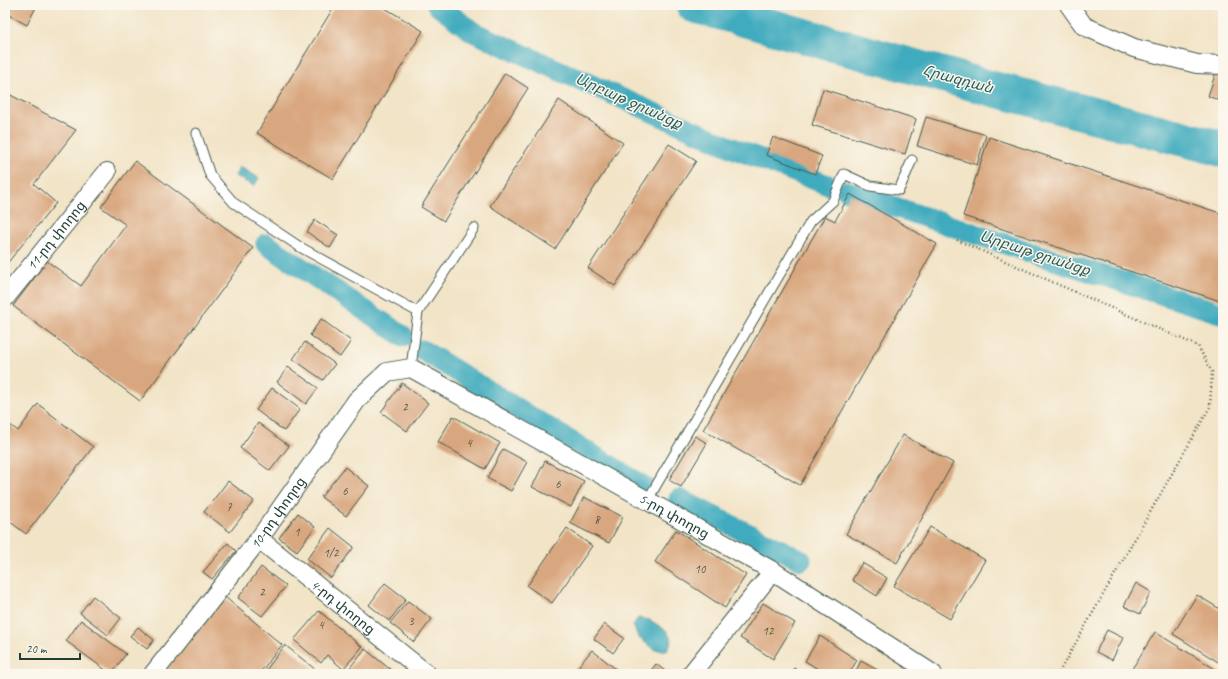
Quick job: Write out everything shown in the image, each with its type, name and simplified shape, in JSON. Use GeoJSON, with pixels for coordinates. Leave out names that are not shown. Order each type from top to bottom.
{"type":"FeatureCollection","features":[{"type":"Feature","properties":{"kind":"street"},"geometry":{"type":"LineString","coordinates":[[1069,5],[1084,26],[1134,48],[1197,64],[1223,65]]}},
{"type":"Feature","properties":{"kind":"street","name":"11-րդ փողոց"},"geometry":{"type":"LineString","coordinates":[[5,298],[107,172]]}},
{"type":"Feature","properties":{"kind":"street","name":"5-րդ փողոց"},"geometry":{"type":"LineString","coordinates":[[411,368],[647,501],[774,570],[932,674]]}},
{"type":"Feature","properties":{"kind":"street","name":"10-րդ փողոց"},"geometry":{"type":"LineString","coordinates":[[153,674],[259,539],[357,400],[387,372],[411,368]]}},
{"type":"Feature","properties":{"kind":"street","name":"4-րդ փողոց"},"geometry":{"type":"LineString","coordinates":[[259,539],[427,674]]}},
{"type":"Feature","properties":{"kind":"street"},"geometry":{"type":"LineString","coordinates":[[692,674],[774,570]]}},
{"type":"Feature","properties":{"kind":"lane"},"geometry":{"type":"LineString","coordinates":[[196,133],[210,175],[234,203],[300,247],[418,312]]}},
{"type":"Feature","properties":{"kind":"lane"},"geometry":{"type":"LineString","coordinates":[[647,501],[811,221],[833,201],[844,174],[870,186],[900,190],[912,160]]}},
{"type":"Feature","properties":{"kind":"lane"},"geometry":{"type":"LineString","coordinates":[[411,368],[418,312],[474,228]]}},
{"type":"Feature","properties":{"kind":"path"},"geometry":{"type":"LineString","coordinates":[[957,240],[1198,346],[1212,372],[1210,407],[1058,674]]}},
{"type":"Feature","properties":{"kind":"water"},"geometry":{"type":"Polygon","coordinates":[[[240,167],[259,178],[254,186],[235,176],[240,167]]]}},
{"type":"Feature","properties":{"kind":"water"},"geometry":{"type":"Polygon","coordinates":[[[638,618],[650,620],[667,631],[672,641],[667,650],[655,650],[638,637],[633,625],[638,618]]]}},
{"type":"Feature","properties":{"kind":"building"},"geometry":{"type":"Polygon","coordinates":[[[5,5],[37,5],[27,25],[5,13],[5,5]]]}},
{"type":"Feature","properties":{"kind":"building"},"geometry":{"type":"Polygon","coordinates":[[[335,5],[380,5],[423,31],[333,179],[257,133],[335,5]]]}},
{"type":"Feature","properties":{"kind":"building"},"geometry":{"type":"Polygon","coordinates":[[[1217,69],[1223,71],[1223,102],[1208,96],[1217,69]]]}},
{"type":"Feature","properties":{"kind":"building"},"geometry":{"type":"Polygon","coordinates":[[[505,73],[528,88],[444,221],[421,207],[505,73]]]}},
{"type":"Feature","properties":{"kind":"building"},"geometry":{"type":"Polygon","coordinates":[[[823,89],[916,119],[905,154],[812,125],[823,89]]]}},
{"type":"Feature","properties":{"kind":"building"},"geometry":{"type":"Polygon","coordinates":[[[5,92],[76,130],[34,184],[56,203],[5,266],[5,92]]]}},
{"type":"Feature","properties":{"kind":"building"},"geometry":{"type":"Polygon","coordinates":[[[559,100],[623,143],[555,249],[490,206],[559,100]]]}},
{"type":"Feature","properties":{"kind":"building"},"geometry":{"type":"Polygon","coordinates":[[[926,117],[986,135],[977,165],[917,146],[926,117]]]}},
{"type":"Feature","properties":{"kind":"building"},"geometry":{"type":"Polygon","coordinates":[[[773,137],[822,156],[815,174],[766,155],[773,137]]]}},
{"type":"Feature","properties":{"kind":"building"},"geometry":{"type":"Polygon","coordinates":[[[989,137],[1223,214],[1223,302],[963,216],[989,137]]]}},
{"type":"Feature","properties":{"kind":"building"},"geometry":{"type":"Polygon","coordinates":[[[669,144],[696,161],[615,286],[588,268],[669,144]]]}},
{"type":"Feature","properties":{"kind":"building"},"geometry":{"type":"Polygon","coordinates":[[[135,161],[253,248],[140,401],[13,306],[47,261],[81,286],[126,225],[101,207],[135,161]]]}},
{"type":"Feature","properties":{"kind":"building"},"geometry":{"type":"Polygon","coordinates":[[[850,194],[937,244],[800,485],[703,430],[825,216],[835,221],[850,194]]]}},
{"type":"Feature","properties":{"kind":"building"},"geometry":{"type":"Polygon","coordinates":[[[315,220],[338,235],[330,248],[307,232],[315,220]]]}},
{"type":"Feature","properties":{"kind":"building"},"geometry":{"type":"Polygon","coordinates":[[[321,319],[351,341],[340,357],[310,335],[321,319]]]}},
{"type":"Feature","properties":{"kind":"building"},"geometry":{"type":"Polygon","coordinates":[[[305,342],[335,364],[323,380],[293,359],[305,342]]]}},
{"type":"Feature","properties":{"kind":"building"},"geometry":{"type":"Polygon","coordinates":[[[288,367],[318,388],[306,404],[277,382],[288,367]]]}},
{"type":"Feature","properties":{"kind":"building"},"geometry":{"type":"Polygon","coordinates":[[[402,383],[428,403],[407,431],[381,412],[402,383]]]}},
{"type":"Feature","properties":{"kind":"building"},"geometry":{"type":"Polygon","coordinates":[[[272,388],[300,409],[284,431],[256,410],[272,388]]]}},
{"type":"Feature","properties":{"kind":"building"},"geometry":{"type":"Polygon","coordinates":[[[38,404],[93,447],[26,534],[5,518],[5,421],[18,431],[38,404]]]}},
{"type":"Feature","properties":{"kind":"building"},"geometry":{"type":"Polygon","coordinates":[[[453,416],[500,443],[485,469],[438,442],[453,416]]]}},
{"type":"Feature","properties":{"kind":"building"},"geometry":{"type":"Polygon","coordinates":[[[258,423],[289,446],[270,471],[240,448],[258,423]]]}},
{"type":"Feature","properties":{"kind":"building"},"geometry":{"type":"Polygon","coordinates":[[[903,435],[953,463],[897,563],[846,534],[903,435]]]}},
{"type":"Feature","properties":{"kind":"building"},"geometry":{"type":"Polygon","coordinates":[[[695,436],[707,443],[681,487],[669,480],[695,436]]]}},
{"type":"Feature","properties":{"kind":"building"},"geometry":{"type":"Polygon","coordinates":[[[503,449],[527,462],[511,491],[487,478],[503,449]]]}},
{"type":"Feature","properties":{"kind":"building"},"geometry":{"type":"Polygon","coordinates":[[[545,461],[584,481],[571,507],[532,487],[545,461]]]}},
{"type":"Feature","properties":{"kind":"building"},"geometry":{"type":"Polygon","coordinates":[[[345,467],[369,486],[346,516],[321,497],[345,467]]]}},
{"type":"Feature","properties":{"kind":"building"},"geometry":{"type":"Polygon","coordinates":[[[228,481],[254,501],[230,532],[204,512],[228,481]]]}},
{"type":"Feature","properties":{"kind":"building"},"geometry":{"type":"Polygon","coordinates":[[[584,497],[623,517],[609,543],[570,523],[584,497]]]}},
{"type":"Feature","properties":{"kind":"building"},"geometry":{"type":"Polygon","coordinates":[[[298,513],[315,527],[297,551],[279,538],[298,513]]]}},
{"type":"Feature","properties":{"kind":"building"},"geometry":{"type":"Polygon","coordinates":[[[930,527],[985,560],[950,619],[894,586],[930,527]]]}},
{"type":"Feature","properties":{"kind":"building"},"geometry":{"type":"Polygon","coordinates":[[[330,528],[354,547],[331,578],[307,559],[330,528]]]}},
{"type":"Feature","properties":{"kind":"building"},"geometry":{"type":"Polygon","coordinates":[[[567,528],[592,546],[552,603],[527,586],[567,528]]]}},
{"type":"Feature","properties":{"kind":"building"},"geometry":{"type":"Polygon","coordinates":[[[676,530],[746,575],[725,608],[655,562],[676,530]]]}},
{"type":"Feature","properties":{"kind":"building"},"geometry":{"type":"Polygon","coordinates":[[[228,543],[236,551],[212,579],[203,572],[228,543]]]}},
{"type":"Feature","properties":{"kind":"building"},"geometry":{"type":"Polygon","coordinates":[[[862,563],[887,578],[877,596],[852,580],[862,563]]]}},
{"type":"Feature","properties":{"kind":"building"},"geometry":{"type":"Polygon","coordinates":[[[261,567],[286,586],[262,616],[238,598],[261,567]]]}},
{"type":"Feature","properties":{"kind":"building"},"geometry":{"type":"Polygon","coordinates":[[[385,583],[406,599],[389,621],[369,605],[385,583]]]}},
{"type":"Feature","properties":{"kind":"building"},"geometry":{"type":"Polygon","coordinates":[[[1136,583],[1151,592],[1140,614],[1124,606],[1136,583]]]}},
{"type":"Feature","properties":{"kind":"building"},"geometry":{"type":"Polygon","coordinates":[[[1197,595],[1223,611],[1223,665],[1173,634],[1197,595]]]}},
{"type":"Feature","properties":{"kind":"building"},"geometry":{"type":"Polygon","coordinates":[[[93,596],[121,618],[108,635],[80,613],[93,596]]]}},
{"type":"Feature","properties":{"kind":"building"},"geometry":{"type":"Polygon","coordinates":[[[225,597],[282,645],[259,674],[162,674],[225,597]]]}},
{"type":"Feature","properties":{"kind":"building"},"geometry":{"type":"Polygon","coordinates":[[[408,601],[432,619],[414,642],[390,623],[408,601]]]}},
{"type":"Feature","properties":{"kind":"building"},"geometry":{"type":"Polygon","coordinates":[[[763,603],[795,623],[773,659],[740,638],[763,603]]]}},
{"type":"Feature","properties":{"kind":"building"},"geometry":{"type":"Polygon","coordinates":[[[319,611],[362,647],[343,669],[327,655],[321,663],[294,640],[319,611]]]}},
{"type":"Feature","properties":{"kind":"building"},"geometry":{"type":"Polygon","coordinates":[[[81,620],[126,654],[111,674],[66,641],[81,620]]]}},
{"type":"Feature","properties":{"kind":"building"},"geometry":{"type":"Polygon","coordinates":[[[604,624],[624,638],[613,653],[594,639],[604,624]]]}},
{"type":"Feature","properties":{"kind":"building"},"geometry":{"type":"Polygon","coordinates":[[[138,627],[154,640],[147,649],[130,636],[138,627]]]}},
{"type":"Feature","properties":{"kind":"building"},"geometry":{"type":"Polygon","coordinates":[[[1107,630],[1123,638],[1112,660],[1096,652],[1107,630]]]}},
{"type":"Feature","properties":{"kind":"building"},"geometry":{"type":"Polygon","coordinates":[[[1155,632],[1223,674],[1140,674],[1132,669],[1155,632]]]}},
{"type":"Feature","properties":{"kind":"building"},"geometry":{"type":"Polygon","coordinates":[[[820,636],[857,660],[849,674],[826,674],[805,661],[820,636]]]}},
{"type":"Feature","properties":{"kind":"building"},"geometry":{"type":"Polygon","coordinates":[[[285,645],[321,674],[263,674],[285,645]]]}},
{"type":"Feature","properties":{"kind":"building"},"geometry":{"type":"Polygon","coordinates":[[[365,649],[396,674],[353,674],[348,670],[365,649]]]}},
{"type":"Feature","properties":{"kind":"building"},"geometry":{"type":"Polygon","coordinates":[[[592,650],[622,674],[572,674],[592,650]]]}},
{"type":"Feature","properties":{"kind":"building"},"geometry":{"type":"Polygon","coordinates":[[[861,661],[885,674],[854,674],[861,661]]]}},
{"type":"Feature","properties":{"kind":"building"},"geometry":{"type":"Polygon","coordinates":[[[656,664],[669,674],[648,674],[656,664]]]}},
{"type":"Feature","properties":{"kind":"building"},"geometry":{"type":"Polygon","coordinates":[[[794,668],[802,674],[790,674],[794,668]]]}},
{"type":"Feature","properties":{"kind":"waterway","name":"Արբաթ ջրանցք"},"geometry":{"type":"LineString","coordinates":[[437,5],[473,32],[735,149],[828,185]]}},
{"type":"Feature","properties":{"kind":"waterway","name":"Հրազդան"},"geometry":{"type":"LineString","coordinates":[[694,5],[986,87],[1223,149]]}},
{"type":"Feature","properties":{"kind":"waterway","name":"Արբաթ ջրանցք"},"geometry":{"type":"LineString","coordinates":[[847,191],[1035,254],[1223,314]]}},
{"type":"Feature","properties":{"kind":"waterway"},"geometry":{"type":"LineString","coordinates":[[266,244],[403,336]]}},
{"type":"Feature","properties":{"kind":"waterway"},"geometry":{"type":"LineString","coordinates":[[422,350],[647,488]]}},
{"type":"Feature","properties":{"kind":"waterway"},"geometry":{"type":"LineString","coordinates":[[679,499],[801,560]]}}]}
